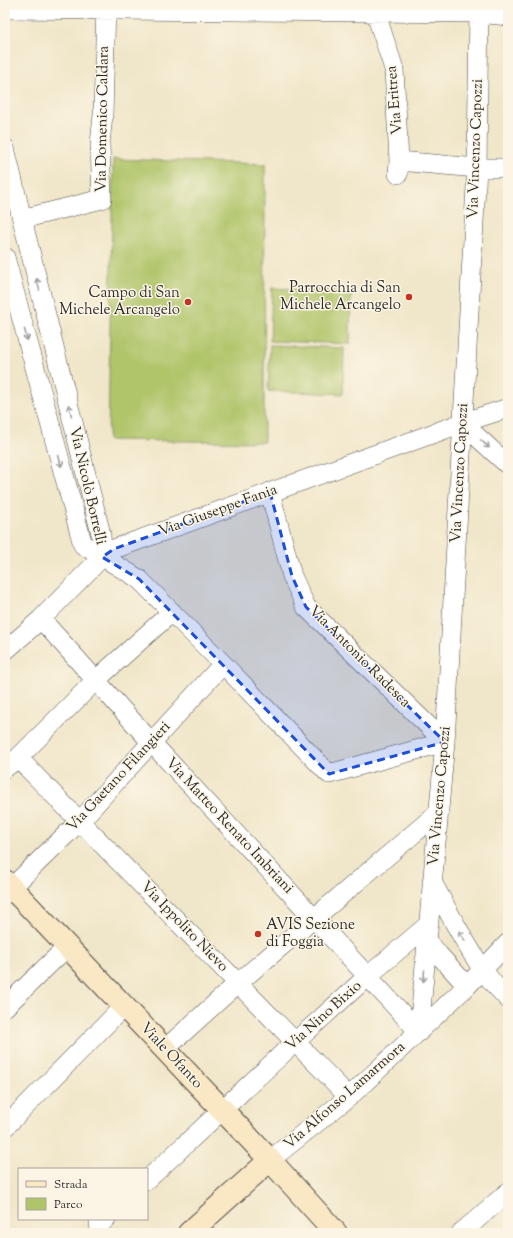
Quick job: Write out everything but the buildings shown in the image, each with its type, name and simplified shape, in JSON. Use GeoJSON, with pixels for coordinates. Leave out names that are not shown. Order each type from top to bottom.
{"type":"FeatureCollection","features":[{"type":"Feature","properties":{"kind":"main road","name":"Viale Ofanto"},"geometry":{"type":"LineString","coordinates":[[7,887],[68,946],[221,1110],[270,1160],[336,1233]]}},
{"type":"Feature","properties":{"kind":"main road"},"geometry":{"type":"LineString","coordinates":[[189,1233],[270,1160]]}},
{"type":"Feature","properties":{"kind":"street"},"geometry":{"type":"LineString","coordinates":[[5,8],[105,7],[479,9],[508,16]]}},
{"type":"Feature","properties":{"kind":"street","name":"Via Domenico Caldara"},"geometry":{"type":"LineString","coordinates":[[22,219],[102,199],[100,144],[103,115],[105,7]]}},
{"type":"Feature","properties":{"kind":"street","name":"Via Eritrea"},"geometry":{"type":"LineString","coordinates":[[375,8],[394,69],[398,168],[477,168]]}},
{"type":"Feature","properties":{"kind":"street","name":"Via Vincenzo Capozzi"},"geometry":{"type":"LineString","coordinates":[[419,1032],[445,742],[477,168],[479,9]]}},
{"type":"Feature","properties":{"kind":"street","name":"Via Nicolò Borrelli"},"geometry":{"type":"LineString","coordinates":[[5,148],[101,534],[102,558]]}},
{"type":"Feature","properties":{"kind":"street"},"geometry":{"type":"LineString","coordinates":[[477,168],[508,168]]}},
{"type":"Feature","properties":{"kind":"street","name":"Via Nicolò Borrelli"},"geometry":{"type":"LineString","coordinates":[[5,257],[83,545],[102,558]]}},
{"type":"Feature","properties":{"kind":"street","name":"Via Giuseppe Fania"},"geometry":{"type":"LineString","coordinates":[[5,651],[102,558],[114,549],[462,423],[508,408]]}},
{"type":"Feature","properties":{"kind":"street"},"geometry":{"type":"LineString","coordinates":[[462,423],[508,465]]}},
{"type":"Feature","properties":{"kind":"street","name":"Via Antonio Radesca"},"geometry":{"type":"LineString","coordinates":[[270,492],[292,576],[306,607],[445,742]]}},
{"type":"Feature","properties":{"kind":"street"},"geometry":{"type":"LineString","coordinates":[[102,558],[139,579],[329,774],[445,742]]}},
{"type":"Feature","properties":{"kind":"street"},"geometry":{"type":"LineString","coordinates":[[12,763],[96,680],[172,612]]}},
{"type":"Feature","properties":{"kind":"street","name":"Via Matteo Renato Imbriani"},"geometry":{"type":"LineString","coordinates":[[40,619],[151,742],[419,1032]]}},
{"type":"Feature","properties":{"kind":"street","name":"Via Gaetano Filangieri"},"geometry":{"type":"LineString","coordinates":[[7,887],[80,821],[223,664]]}},
{"type":"Feature","properties":{"kind":"street","name":"Via Ippolito Nievo"},"geometry":{"type":"LineString","coordinates":[[12,763],[80,821],[349,1097]]}},
{"type":"Feature","properties":{"kind":"street"},"geometry":{"type":"LineString","coordinates":[[165,1049],[238,983],[439,812]]}},
{"type":"Feature","properties":{"kind":"street"},"geometry":{"type":"LineString","coordinates":[[432,882],[456,927],[482,969],[508,999]]}},
{"type":"Feature","properties":{"kind":"street"},"geometry":{"type":"LineString","coordinates":[[428,932],[439,955],[467,986]]}},
{"type":"Feature","properties":{"kind":"street","name":"Via Nino Bixio"},"geometry":{"type":"LineString","coordinates":[[148,1179],[221,1110],[368,976],[428,932]]}},
{"type":"Feature","properties":{"kind":"street","name":"Via Alfonso Lamarmora"},"geometry":{"type":"LineString","coordinates":[[270,1160],[349,1097],[467,986],[508,943]]}},
{"type":"Feature","properties":{"kind":"street"},"geometry":{"type":"LineString","coordinates":[[5,1007],[68,946]]}},
{"type":"Feature","properties":{"kind":"street"},"geometry":{"type":"LineString","coordinates":[[5,1127],[124,1006]]}},
{"type":"Feature","properties":{"kind":"street"},"geometry":{"type":"LineString","coordinates":[[461,1233],[508,1192]]}},
{"type":"Feature","properties":{"kind":"highlighted area"},"geometry":{"type":"Polygon","coordinates":[[[270,492],[292,576],[306,607],[445,742],[329,774],[139,579],[102,557],[114,549],[270,492]]]}},
{"type":"Feature","properties":{"kind":"green space","name":"Campo di San Michele Arcangelo"},"geometry":{"type":"Polygon","coordinates":[[[113,159],[265,164],[264,442],[108,440],[113,159]]]}},
{"type":"Feature","properties":{"kind":"green space"},"geometry":{"type":"Polygon","coordinates":[[[272,288],[351,292],[350,344],[270,341],[272,288]]]}},
{"type":"Feature","properties":{"kind":"green space"},"geometry":{"type":"Polygon","coordinates":[[[270,345],[344,348],[343,394],[268,391],[270,345]]]}},
{"type":"Feature","properties":{"kind":"place","name":"Parrocchia di San Michele Arcangelo"},"geometry":{"type":"Point","coordinates":[409,297]}},
{"type":"Feature","properties":{"kind":"place","name":"Campo di San Michele Arcangelo"},"geometry":{"type":"Point","coordinates":[188,302]}},
{"type":"Feature","properties":{"kind":"place","name":"AVIS Sezione di Foggia"},"geometry":{"type":"Point","coordinates":[258,934]}}]}
